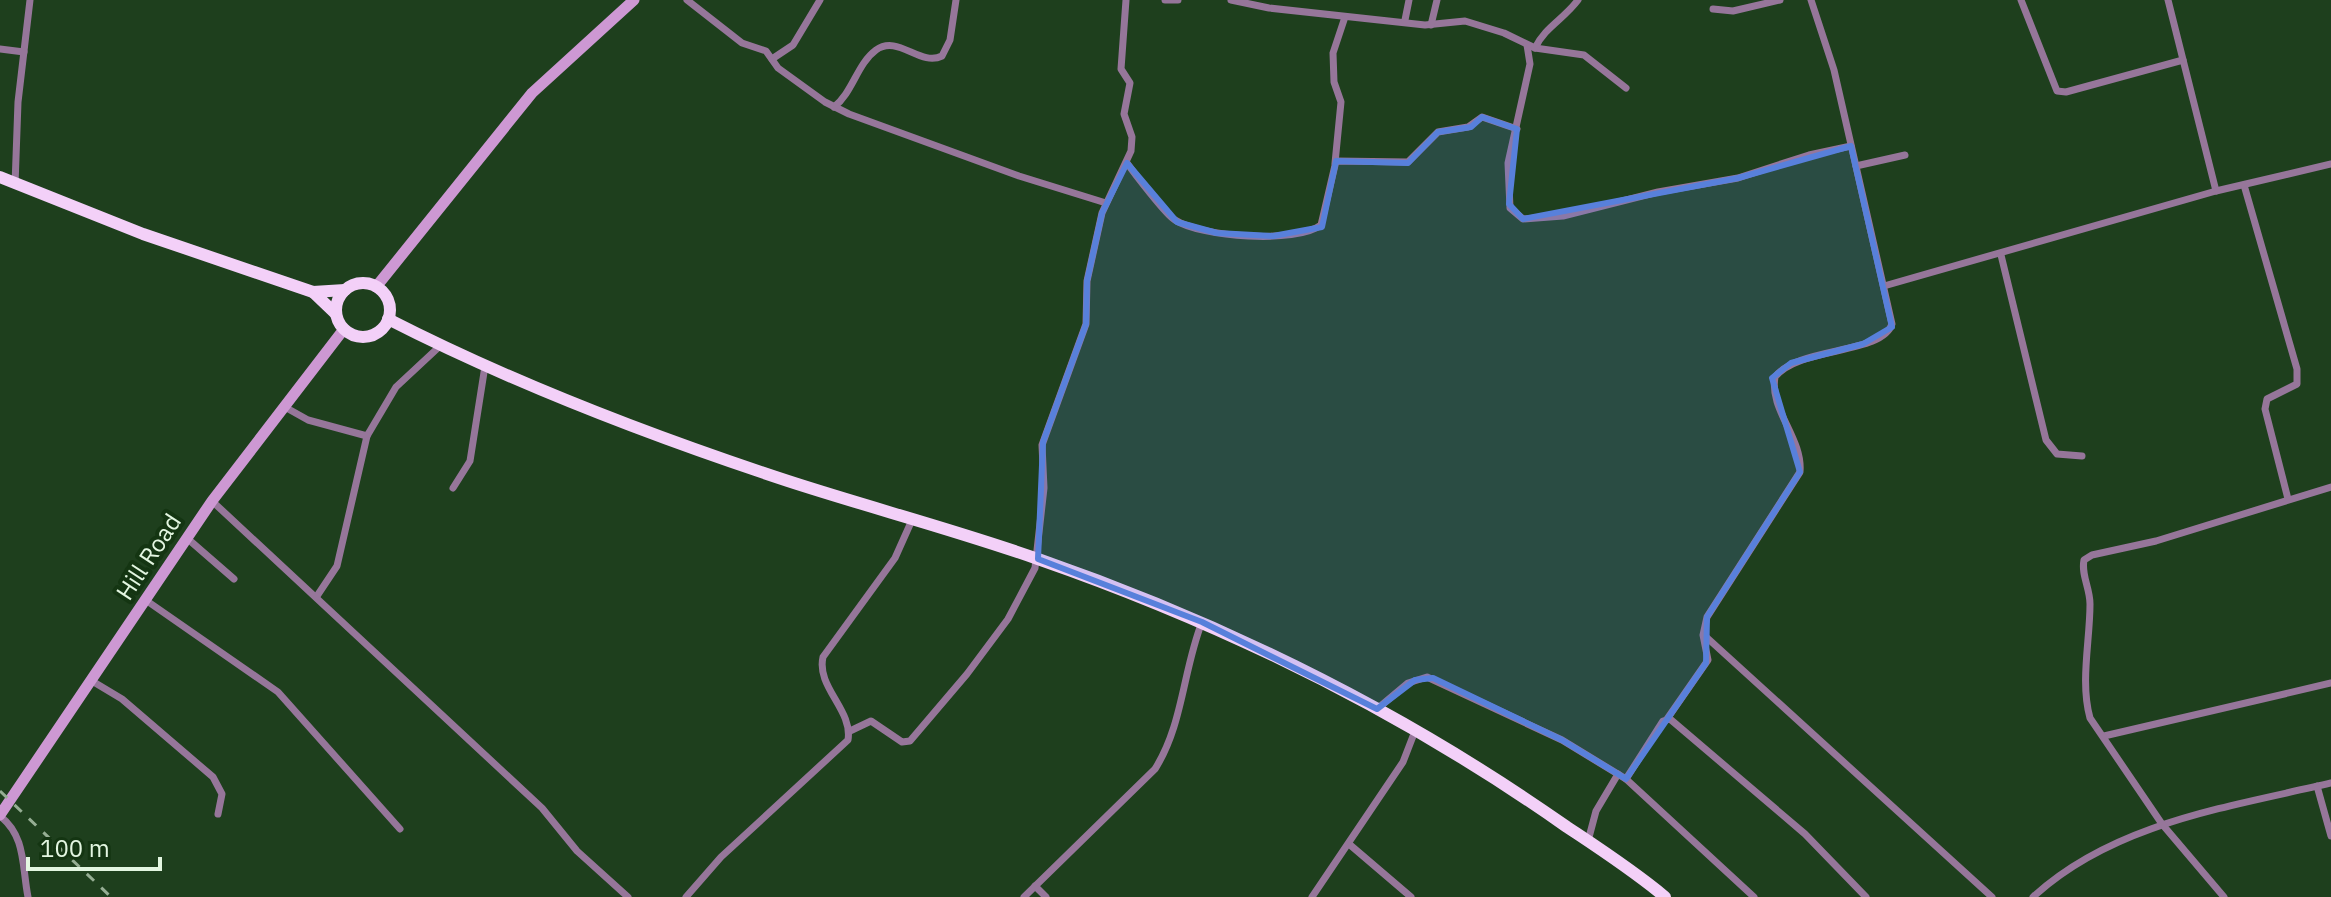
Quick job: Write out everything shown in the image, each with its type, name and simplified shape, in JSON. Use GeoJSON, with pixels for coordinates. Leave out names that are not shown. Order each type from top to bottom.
{"type":"FeatureCollection","features":[{"type":"Feature","properties":{"kind":"highway"},"geometry":{"type":"LineString","coordinates":[[0,177],[313,292],[345,290],[360,283],[376,287],[387,297],[388,319],[377,333],[359,337],[344,329],[336,314],[313,292]]}},
{"type":"Feature","properties":{"kind":"highway"},"geometry":{"type":"LineString","coordinates":[[336,314],[336,305],[345,290]]}},
{"type":"Feature","properties":{"kind":"highway"},"geometry":{"type":"LineString","coordinates":[[388,319],[440,346],[622,423],[1038,559],[1202,622],[1377,709],[1492,775],[1588,841],[1660,896]]}},
{"type":"Feature","properties":{"kind":"main road"},"geometry":{"type":"LineString","coordinates":[[376,287],[532,93],[634,0]]}},
{"type":"Feature","properties":{"kind":"main road","name":"Hill Road"},"geometry":{"type":"LineString","coordinates":[[0,815],[212,501],[344,329]]}},
{"type":"Feature","properties":{"kind":"street"},"geometry":{"type":"LineString","coordinates":[[15,185],[30,0]]}},
{"type":"Feature","properties":{"kind":"street"},"geometry":{"type":"LineString","coordinates":[[687,0],[742,43],[761,48],[778,68],[834,107],[939,149],[1106,203]]}},
{"type":"Feature","properties":{"kind":"street"},"geometry":{"type":"LineString","coordinates":[[772,59],[793,45],[820,0]]}},
{"type":"Feature","properties":{"kind":"street"},"geometry":{"type":"LineString","coordinates":[[834,107],[843,100],[868,57],[879,48],[894,46],[932,59],[942,56],[950,40],[956,0]]}},
{"type":"Feature","properties":{"kind":"street"},"geometry":{"type":"LineString","coordinates":[[850,731],[871,721],[902,742],[910,741],[1008,619],[1026,590],[1038,559],[1044,488],[1042,445],[1086,324],[1087,281],[1106,203],[1127,163],[1133,143],[1124,114],[1130,83],[1121,69],[1126,0]]}},
{"type":"Feature","properties":{"kind":"street"},"geometry":{"type":"LineString","coordinates":[[1165,0],[1178,0]]}},
{"type":"Feature","properties":{"kind":"street"},"geometry":{"type":"LineString","coordinates":[[1231,0],[1345,17],[1405,20],[1431,25],[1465,21],[1504,33],[1531,47],[1584,55],[1626,88]]}},
{"type":"Feature","properties":{"kind":"street"},"geometry":{"type":"LineString","coordinates":[[1405,20],[1409,0]]}},
{"type":"Feature","properties":{"kind":"street"},"geometry":{"type":"LineString","coordinates":[[1431,25],[1437,0]]}},
{"type":"Feature","properties":{"kind":"street"},"geometry":{"type":"LineString","coordinates":[[1578,0],[1531,47],[1508,163],[1509,204],[1513,214],[1529,220],[1598,209],[1658,192],[1738,178],[1809,155],[1851,146]]}},
{"type":"Feature","properties":{"kind":"street"},"geometry":{"type":"LineString","coordinates":[[1713,9],[1733,11],[1780,0]]}},
{"type":"Feature","properties":{"kind":"street"},"geometry":{"type":"LineString","coordinates":[[1626,779],[1708,660],[1703,635],[1705,622],[1800,470],[1796,442],[1775,392],[1775,377],[1791,363],[1886,334],[1893,321],[1872,248],[1834,70],[1811,0]]}},
{"type":"Feature","properties":{"kind":"street"},"geometry":{"type":"LineString","coordinates":[[2021,0],[2057,91],[2066,92],[2183,60]]}},
{"type":"Feature","properties":{"kind":"street"},"geometry":{"type":"LineString","coordinates":[[2168,0],[2216,191]]}},
{"type":"Feature","properties":{"kind":"street"},"geometry":{"type":"LineString","coordinates":[[1127,163],[1177,222],[1217,233],[1273,236],[1308,232],[1321,225],[1335,163],[1341,102],[1334,82],[1333,53],[1345,17]]}},
{"type":"Feature","properties":{"kind":"street"},"geometry":{"type":"LineString","coordinates":[[0,49],[24,52]]}},
{"type":"Feature","properties":{"kind":"street"},"geometry":{"type":"LineString","coordinates":[[1335,163],[1408,162],[1438,132],[1468,127],[1482,117],[1517,129]]}},
{"type":"Feature","properties":{"kind":"street"},"geometry":{"type":"LineString","coordinates":[[1856,166],[1905,155]]}},
{"type":"Feature","properties":{"kind":"street"},"geometry":{"type":"LineString","coordinates":[[1884,286],[2216,191],[2331,164]]}},
{"type":"Feature","properties":{"kind":"street"},"geometry":{"type":"LineString","coordinates":[[2244,185],[2297,369],[2297,384],[2267,399],[2265,409],[2288,499]]}},
{"type":"Feature","properties":{"kind":"street"},"geometry":{"type":"LineString","coordinates":[[2001,255],[2046,440],[2057,454],[2082,456]]}},
{"type":"Feature","properties":{"kind":"street"},"geometry":{"type":"LineString","coordinates":[[317,596],[337,566],[367,436],[396,387],[440,346]]}},
{"type":"Feature","properties":{"kind":"street"},"geometry":{"type":"LineString","coordinates":[[453,488],[470,461],[485,366]]}},
{"type":"Feature","properties":{"kind":"street"},"geometry":{"type":"LineString","coordinates":[[283,406],[308,420],[367,436]]}},
{"type":"Feature","properties":{"kind":"street"},"geometry":{"type":"LineString","coordinates":[[2224,897],[2162,824],[2090,718],[2085,700],[2090,600],[2082,570],[2084,560],[2331,487]]}},
{"type":"Feature","properties":{"kind":"street"},"geometry":{"type":"LineString","coordinates":[[212,501],[542,808],[577,851],[628,897]]}},
{"type":"Feature","properties":{"kind":"street"},"geometry":{"type":"LineString","coordinates":[[686,897],[721,857],[846,743],[850,731],[822,676],[823,657],[895,558],[912,520]]}},
{"type":"Feature","properties":{"kind":"street"},"geometry":{"type":"LineString","coordinates":[[188,539],[234,579]]}},
{"type":"Feature","properties":{"kind":"street"},"geometry":{"type":"LineString","coordinates":[[147,601],[278,692],[400,829]]}},
{"type":"Feature","properties":{"kind":"street"},"geometry":{"type":"LineString","coordinates":[[1024,897],[1155,769],[1170,744],[1187,664],[1202,622]]}},
{"type":"Feature","properties":{"kind":"street"},"geometry":{"type":"LineString","coordinates":[[1703,635],[1992,897]]}},
{"type":"Feature","properties":{"kind":"street"},"geometry":{"type":"LineString","coordinates":[[1377,709],[1415,680],[1433,678],[1562,740],[1626,779],[1754,897]]}},
{"type":"Feature","properties":{"kind":"street"},"geometry":{"type":"LineString","coordinates":[[92,681],[122,699],[203,767],[222,794],[218,814]]}},
{"type":"Feature","properties":{"kind":"street"},"geometry":{"type":"LineString","coordinates":[[2104,736],[2331,683]]}},
{"type":"Feature","properties":{"kind":"street"},"geometry":{"type":"LineString","coordinates":[[1667,719],[1684,729],[1774,811],[1805,834],[1866,897]]}},
{"type":"Feature","properties":{"kind":"street"},"geometry":{"type":"LineString","coordinates":[[1312,897],[1403,762],[1415,731]]}},
{"type":"Feature","properties":{"kind":"street"},"geometry":{"type":"LineString","coordinates":[[1588,841],[1596,811],[1618,774]]}},
{"type":"Feature","properties":{"kind":"street"},"geometry":{"type":"LineString","coordinates":[[2033,897],[2100,852],[2162,824],[2331,783]]}},
{"type":"Feature","properties":{"kind":"street"},"geometry":{"type":"LineString","coordinates":[[2317,786],[2331,836]]}},
{"type":"Feature","properties":{"kind":"street"},"geometry":{"type":"LineString","coordinates":[[0,815],[13,827],[19,840],[28,897]]}},
{"type":"Feature","properties":{"kind":"street"},"geometry":{"type":"LineString","coordinates":[[1349,844],[1411,897]]}},
{"type":"Feature","properties":{"kind":"street"},"geometry":{"type":"LineString","coordinates":[[1035,886],[1046,897]]}},
{"type":"Feature","properties":{"kind":"highlighted area"},"geometry":{"type":"Polygon","coordinates":[[[1482,117],[1517,129],[1509,204],[1523,219],[1738,178],[1851,146],[1892,327],[1863,344],[1791,363],[1772,378],[1800,472],[1707,617],[1706,663],[1626,779],[1562,740],[1433,678],[1415,680],[1377,709],[1202,622],[1038,559],[1043,442],[1086,324],[1087,281],[1102,213],[1127,163],[1177,222],[1217,233],[1273,236],[1322,227],[1336,161],[1408,163],[1438,132],[1471,127],[1482,117]]]}},
{"type":"Feature","properties":{"kind":"railway"},"geometry":{"type":"LineString","coordinates":[[0,791],[111,897]]}}]}
